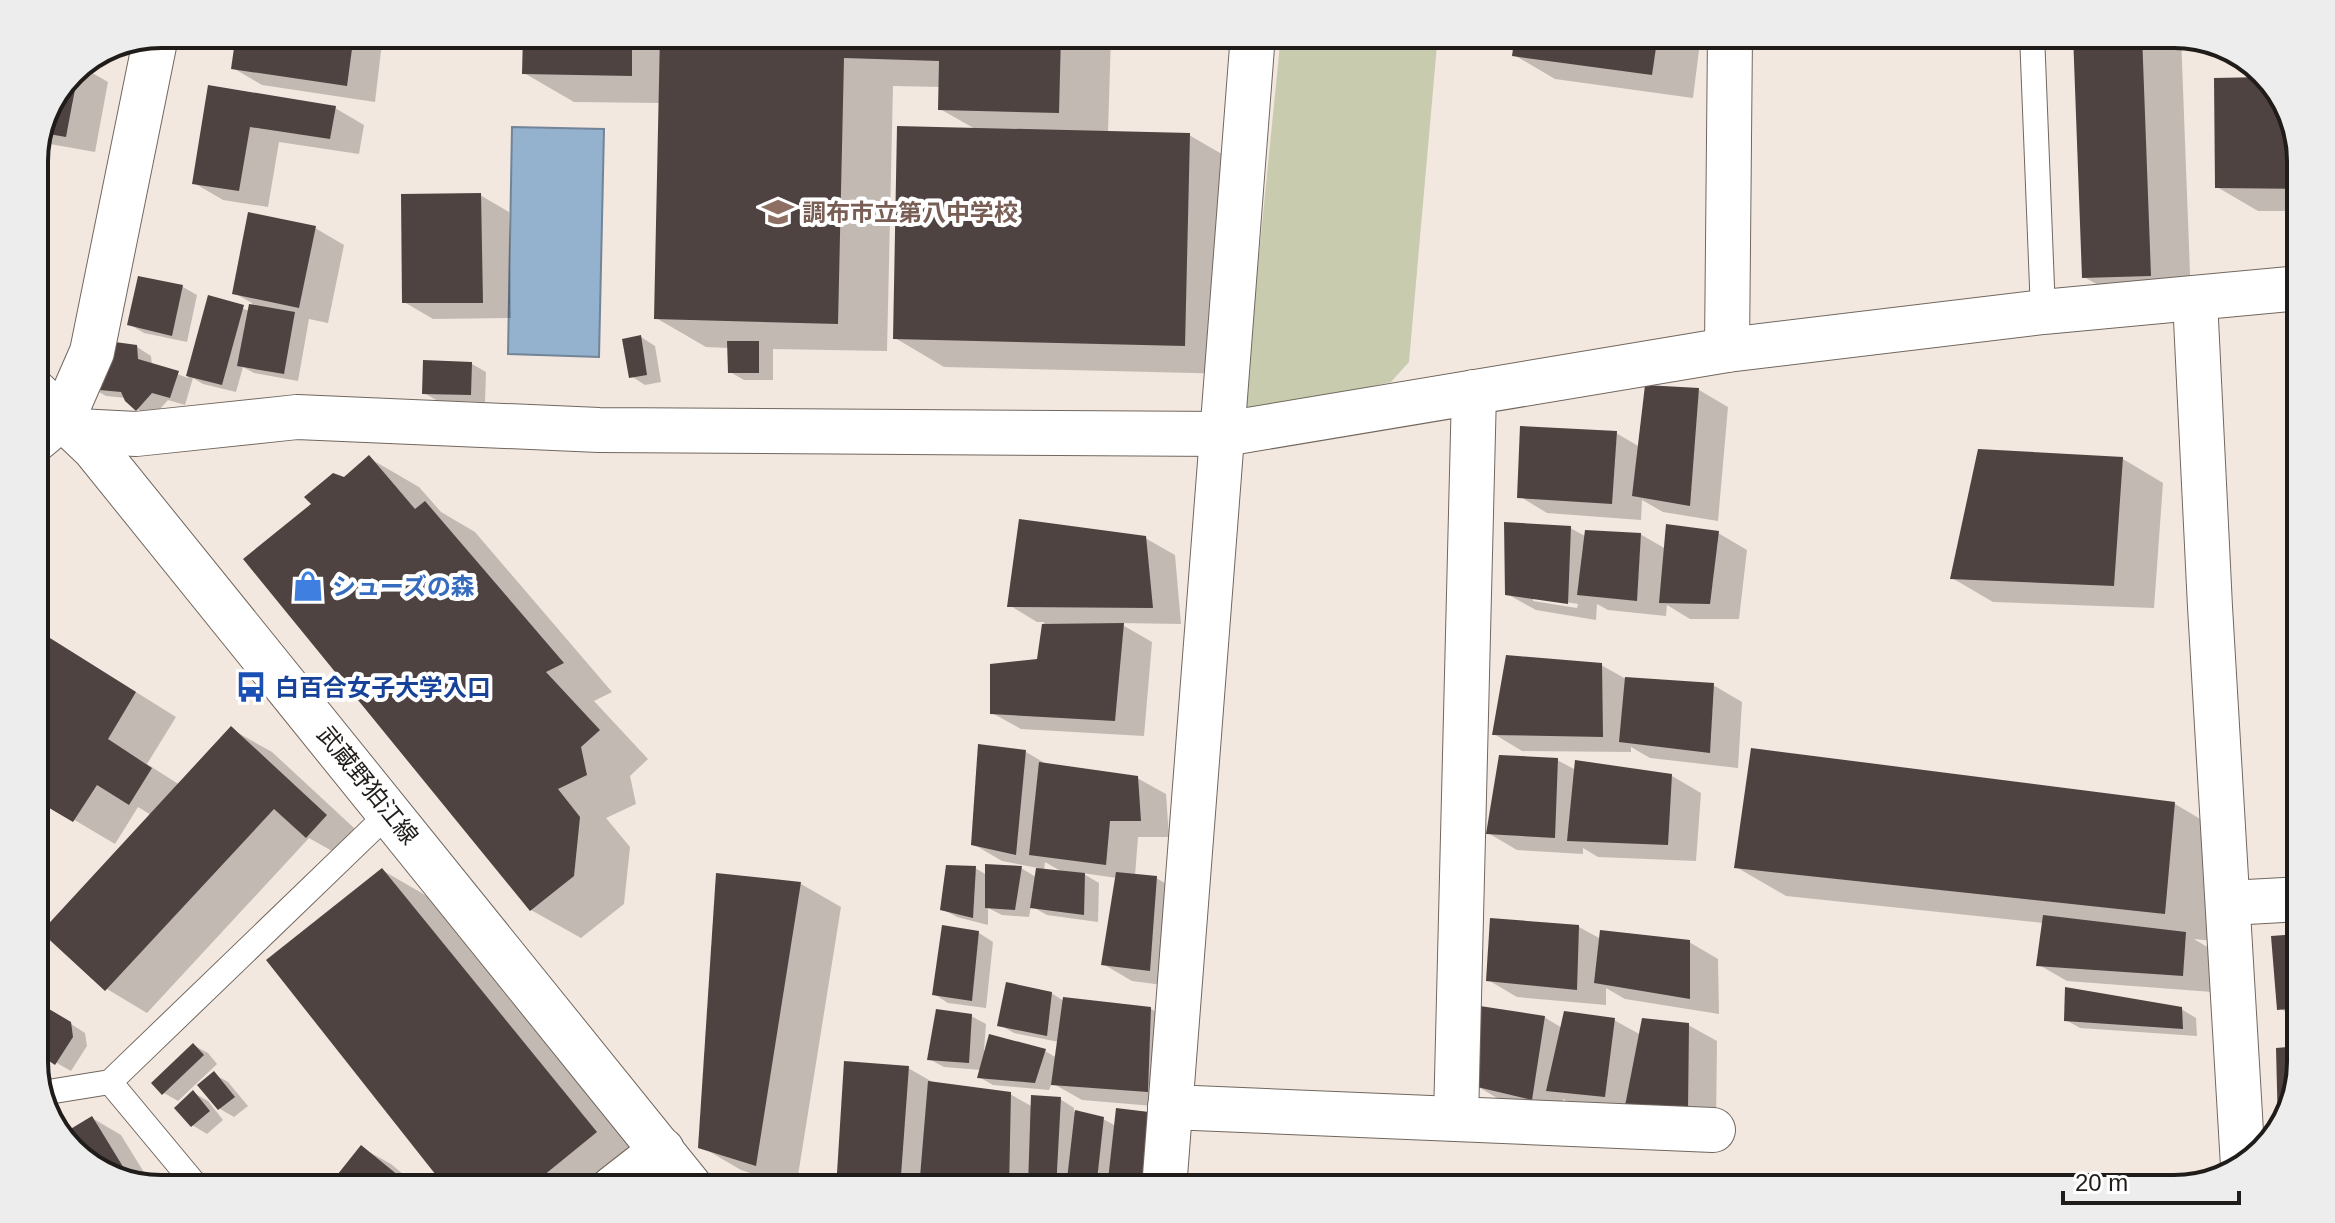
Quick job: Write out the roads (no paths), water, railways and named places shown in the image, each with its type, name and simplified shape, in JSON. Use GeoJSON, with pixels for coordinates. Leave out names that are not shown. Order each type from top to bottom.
{"type":"FeatureCollection","features":[{"type":"Feature","properties":{"kind":"street"},"geometry":{"type":"LineString","coordinates":[[1165,1175],[1252,48]]}},
{"type":"Feature","properties":{"kind":"street"},"geometry":{"type":"LineString","coordinates":[[1727,350],[1730,48]]}},
{"type":"Feature","properties":{"kind":"street"},"geometry":{"type":"LineString","coordinates":[[153,49],[92,352],[53,420],[136,434],[297,417],[599,430],[1224,434],[1727,350],[2043,312],[2287,289]]}},
{"type":"Feature","properties":{"kind":"street"},"geometry":{"type":"LineString","coordinates":[[2195,299],[2242,1152]]}},
{"type":"Feature","properties":{"kind":"street"},"geometry":{"type":"LineString","coordinates":[[1456,1119],[1474,392]]}},
{"type":"Feature","properties":{"kind":"street","name":"武蔵野狛江線"},"geometry":{"type":"LineString","coordinates":[[53,420],[390,812],[681,1175]]}},
{"type":"Feature","properties":{"kind":"street"},"geometry":{"type":"LineString","coordinates":[[2229,903],[2287,900]]}},
{"type":"Feature","properties":{"kind":"street"},"geometry":{"type":"LineString","coordinates":[[1170,1107],[1713,1130]]}},
{"type":"Feature","properties":{"kind":"street"},"geometry":{"type":"LineString","coordinates":[[630,1175],[662,1150]]}},
{"type":"Feature","properties":{"kind":"lane"},"geometry":{"type":"LineString","coordinates":[[2033,48],[2043,312]]}},
{"type":"Feature","properties":{"kind":"lane"},"geometry":{"type":"LineString","coordinates":[[52,1091],[110,1082],[390,812]]}},
{"type":"Feature","properties":{"kind":"lane"},"geometry":{"type":"LineString","coordinates":[[110,1082],[187,1175]]}},
{"type":"Feature","properties":{"kind":"water"},"geometry":{"type":"Polygon","coordinates":[[[512,127],[604,129],[599,357],[508,354],[512,127]]]}},
{"type":"Feature","properties":{"kind":"place","name":"調布市立第八中学校"},"geometry":{"type":"Point","coordinates":[778,212]}},
{"type":"Feature","properties":{"kind":"place","name":"シューズの森"},"geometry":{"type":"Point","coordinates":[308,586]}},
{"type":"Feature","properties":{"kind":"place","name":"白百合女子大学入口"},"geometry":{"type":"Point","coordinates":[251,687]}}]}
